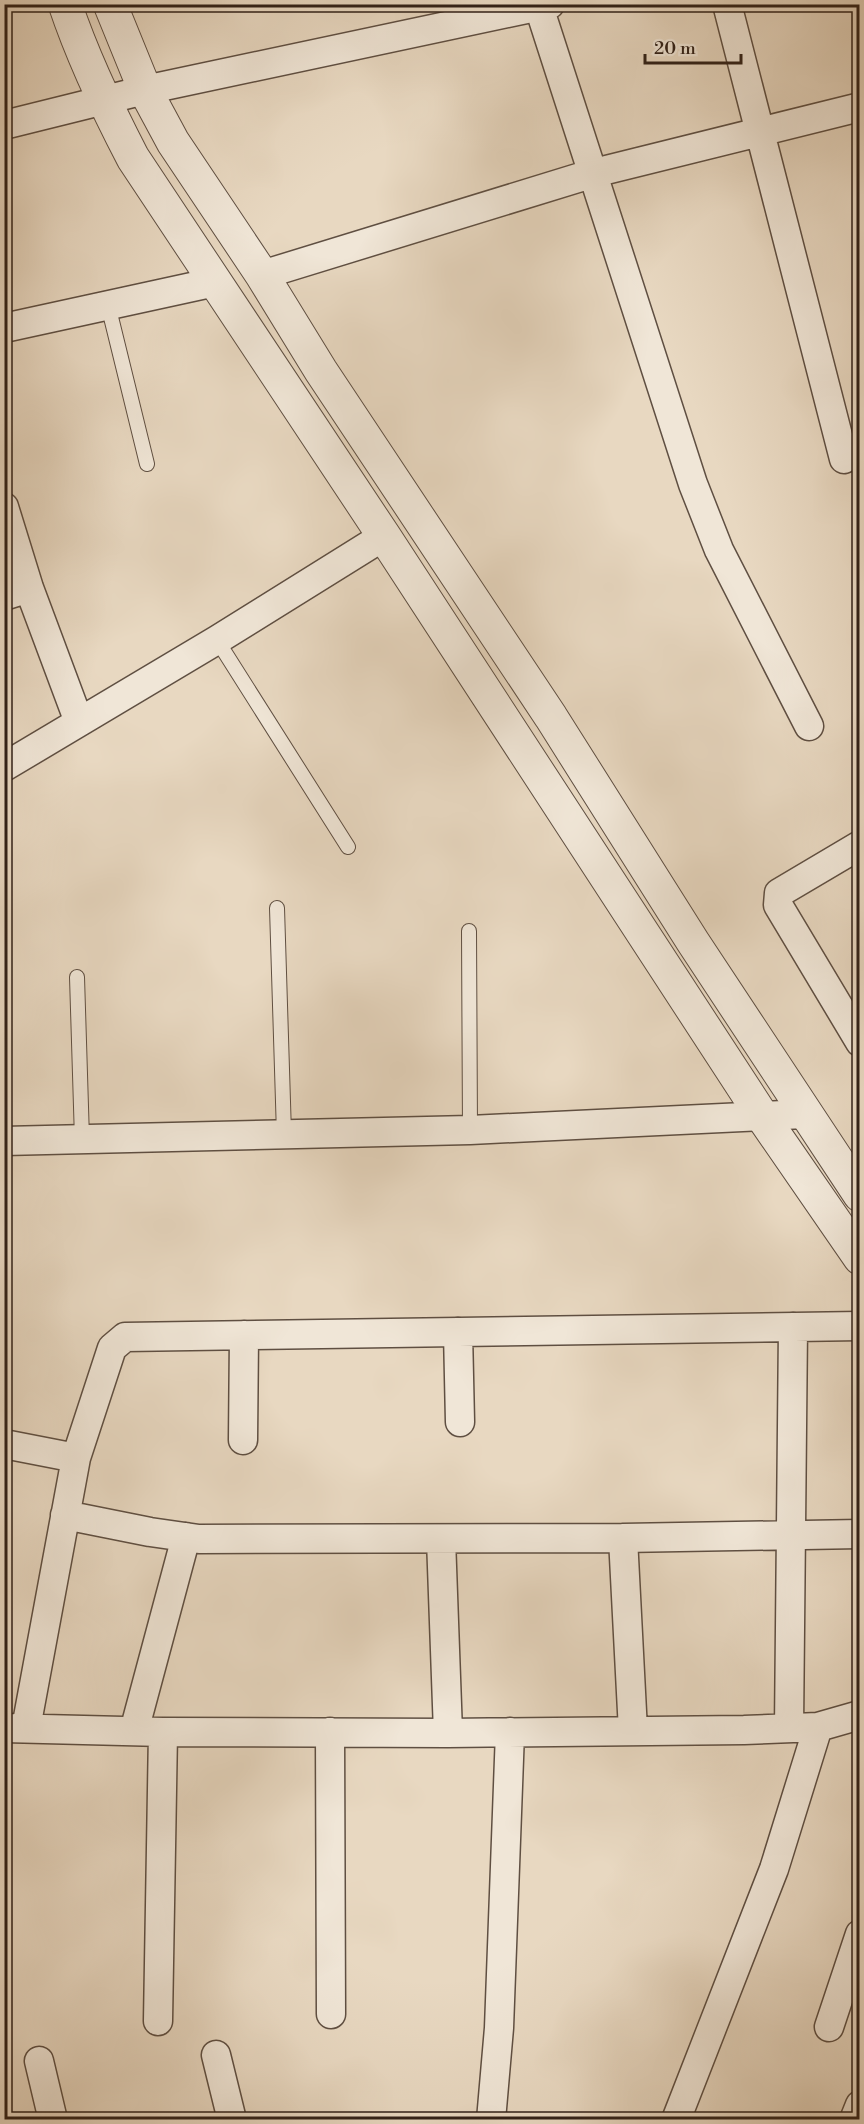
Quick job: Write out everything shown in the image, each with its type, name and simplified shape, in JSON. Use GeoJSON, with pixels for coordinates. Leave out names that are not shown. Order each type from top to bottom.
{"type":"FeatureCollection","features":[{"type":"Feature","properties":{"kind":"street"},"geometry":{"type":"LineString","coordinates":[[65,4],[103,100],[133,158],[384,536],[762,1116],[860,1258]]}},
{"type":"Feature","properties":{"kind":"street"},"geometry":{"type":"LineString","coordinates":[[110,4],[145,90],[173,142],[262,275],[321,371],[551,717],[687,932],[860,1195]]}},
{"type":"Feature","properties":{"kind":"street"},"geometry":{"type":"LineString","coordinates":[[727,4],[844,459]]}},
{"type":"Feature","properties":{"kind":"street"},"geometry":{"type":"LineString","coordinates":[[4,125],[145,90],[544,6],[693,484],[714,539],[809,726]]}},
{"type":"Feature","properties":{"kind":"street"},"geometry":{"type":"LineString","coordinates":[[262,275],[594,172],[860,107]]}},
{"type":"Feature","properties":{"kind":"street"},"geometry":{"type":"LineString","coordinates":[[4,328],[214,282]]}},
{"type":"Feature","properties":{"kind":"street"},"geometry":{"type":"LineString","coordinates":[[4,507],[17,592],[79,722]]}},
{"type":"Feature","properties":{"kind":"street"},"geometry":{"type":"LineString","coordinates":[[4,767],[217,640],[384,536]]}},
{"type":"Feature","properties":{"kind":"street"},"geometry":{"type":"LineString","coordinates":[[860,845],[780,892],[778,904],[860,1042]]}},
{"type":"Feature","properties":{"kind":"street"},"geometry":{"type":"LineString","coordinates":[[4,1141],[470,1130],[805,1114]]}},
{"type":"Feature","properties":{"kind":"street"},"geometry":{"type":"LineString","coordinates":[[860,1326],[125,1337],[112,1348],[76,1458],[65,1515],[15,1728],[163,1732],[447,1733],[744,1730],[818,1727],[860,1715]]}},
{"type":"Feature","properties":{"kind":"street"},"geometry":{"type":"LineString","coordinates":[[789,1728],[793,1327]]}},
{"type":"Feature","properties":{"kind":"street"},"geometry":{"type":"LineString","coordinates":[[458,1332],[460,1422]]}},
{"type":"Feature","properties":{"kind":"street"},"geometry":{"type":"LineString","coordinates":[[243,1440],[244,1335]]}},
{"type":"Feature","properties":{"kind":"street"},"geometry":{"type":"LineString","coordinates":[[4,1444],[76,1458]]}},
{"type":"Feature","properties":{"kind":"street"},"geometry":{"type":"LineString","coordinates":[[65,1515],[186,1537],[250,1540],[860,1534]]}},
{"type":"Feature","properties":{"kind":"street"},"geometry":{"type":"LineString","coordinates":[[134,1731],[186,1537]]}},
{"type":"Feature","properties":{"kind":"street"},"geometry":{"type":"LineString","coordinates":[[622,1538],[633,1731]]}},
{"type":"Feature","properties":{"kind":"street"},"geometry":{"type":"LineString","coordinates":[[441,1539],[447,1733]]}},
{"type":"Feature","properties":{"kind":"street"},"geometry":{"type":"LineString","coordinates":[[676,2120],[774,1869],[818,1727]]}},
{"type":"Feature","properties":{"kind":"street"},"geometry":{"type":"LineString","coordinates":[[158,2021],[163,1732]]}},
{"type":"Feature","properties":{"kind":"street"},"geometry":{"type":"LineString","coordinates":[[330,1732],[331,2014]]}},
{"type":"Feature","properties":{"kind":"street"},"geometry":{"type":"LineString","coordinates":[[490,2120],[499,2028],[510,1732]]}},
{"type":"Feature","properties":{"kind":"street"},"geometry":{"type":"LineString","coordinates":[[829,2027],[860,1934]]}},
{"type":"Feature","properties":{"kind":"street"},"geometry":{"type":"LineString","coordinates":[[216,2055],[232,2120]]}},
{"type":"Feature","properties":{"kind":"street"},"geometry":{"type":"LineString","coordinates":[[39,2061],[53,2120]]}},
{"type":"Feature","properties":{"kind":"street"},"geometry":{"type":"LineString","coordinates":[[854,2120],[860,2105]]}},
{"type":"Feature","properties":{"kind":"lane"},"geometry":{"type":"LineString","coordinates":[[108,305],[147,464]]}},
{"type":"Feature","properties":{"kind":"lane"},"geometry":{"type":"LineString","coordinates":[[217,640],[348,848]]}},
{"type":"Feature","properties":{"kind":"lane"},"geometry":{"type":"LineString","coordinates":[[277,908],[284,1134]]}},
{"type":"Feature","properties":{"kind":"lane"},"geometry":{"type":"LineString","coordinates":[[469,931],[470,1130]]}},
{"type":"Feature","properties":{"kind":"lane"},"geometry":{"type":"LineString","coordinates":[[77,977],[82,1139]]}}]}
